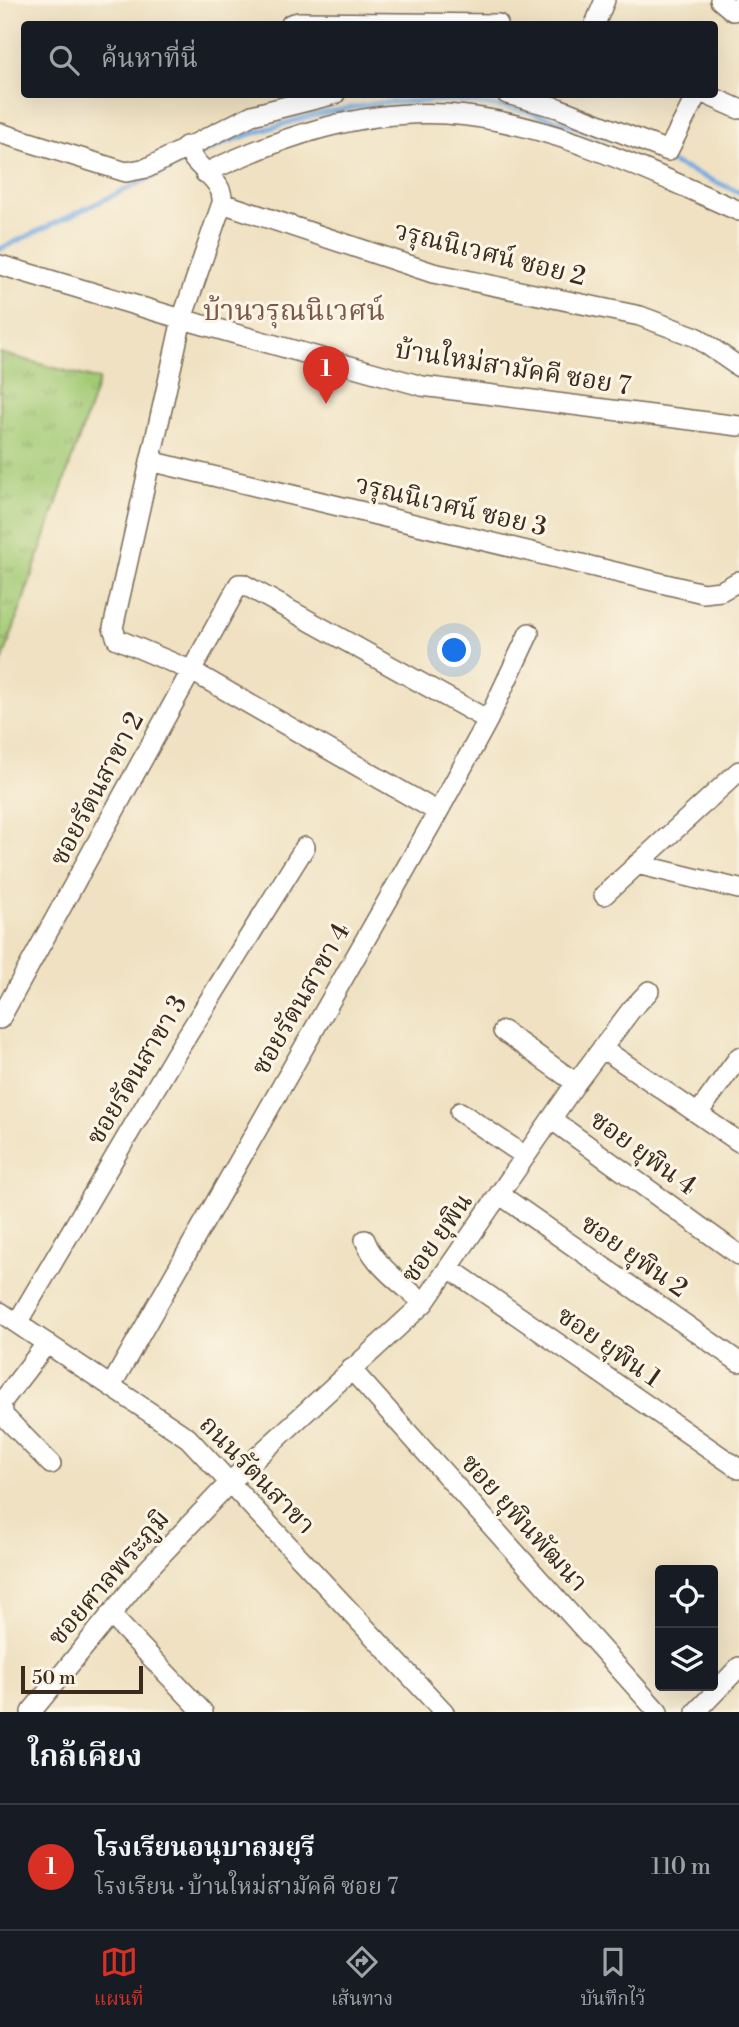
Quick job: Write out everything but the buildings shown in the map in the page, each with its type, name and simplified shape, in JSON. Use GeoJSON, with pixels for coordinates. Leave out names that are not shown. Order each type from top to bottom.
{"type":"FeatureCollection","features":[{"type":"Feature","properties":{"kind":"street"},"geometry":{"type":"LineString","coordinates":[[596,21],[605,0]]}},
{"type":"Feature","properties":{"kind":"street"},"geometry":{"type":"LineString","coordinates":[[720,0],[733,11],[739,6]]}},
{"type":"Feature","properties":{"kind":"street"},"geometry":{"type":"LineString","coordinates":[[194,159],[252,115],[263,98]]}},
{"type":"Feature","properties":{"kind":"street"},"geometry":{"type":"LineString","coordinates":[[252,115],[319,98]]}},
{"type":"Feature","properties":{"kind":"street"},"geometry":{"type":"LineString","coordinates":[[522,98],[558,108],[667,151],[695,98]]}},
{"type":"Feature","properties":{"kind":"street"},"geometry":{"type":"LineString","coordinates":[[714,98],[739,109]]}},
{"type":"Feature","properties":{"kind":"street"},"geometry":{"type":"LineString","coordinates":[[0,134],[126,172],[252,151],[316,129],[372,118],[446,114],[501,122],[575,143],[653,173],[739,211]]}},
{"type":"Feature","properties":{"kind":"street"},"geometry":{"type":"LineString","coordinates":[[194,159],[221,187],[222,203],[182,319],[113,628],[117,639],[190,670],[438,812]]}},
{"type":"Feature","properties":{"kind":"street","name":"วรุณนิเวศน์ ซอย 2"},"geometry":{"type":"LineString","coordinates":[[222,203],[433,273],[640,316],[696,337],[739,367]]}},
{"type":"Feature","properties":{"kind":"street","name":"บ้านใหม่สามัคคี ซอย 7"},"geometry":{"type":"LineString","coordinates":[[0,265],[422,386],[739,426]]}},
{"type":"Feature","properties":{"kind":"street","name":"วรุณนิเวศน์ ซอย 3"},"geometry":{"type":"LineString","coordinates":[[150,461],[703,593],[721,591],[739,581]]}},
{"type":"Feature","properties":{"kind":"street","name":"ซอยรัตนสาขา 2"},"geometry":{"type":"LineString","coordinates":[[0,1019],[239,584],[488,720]]}},
{"type":"Feature","properties":{"kind":"street","name":"ซอยรัตนสาขา 4"},"geometry":{"type":"LineString","coordinates":[[111,1386],[438,812],[488,720],[529,633]]}},
{"type":"Feature","properties":{"kind":"street"},"geometry":{"type":"LineString","coordinates":[[604,895],[739,771]]}},
{"type":"Feature","properties":{"kind":"street","name":"ซอยรัตนสาขา 3"},"geometry":{"type":"LineString","coordinates":[[17,1322],[169,1067],[305,847]]}},
{"type":"Feature","properties":{"kind":"street"},"geometry":{"type":"LineString","coordinates":[[636,864],[739,889]]}},
{"type":"Feature","properties":{"kind":"street","name":"ซอย ยุพิน"},"geometry":{"type":"LineString","coordinates":[[230,1482],[424,1303],[576,1083],[631,1010],[649,991]]}},
{"type":"Feature","properties":{"kind":"street"},"geometry":{"type":"LineString","coordinates":[[503,1031],[576,1083]]}},
{"type":"Feature","properties":{"kind":"street"},"geometry":{"type":"LineString","coordinates":[[602,1048],[699,1112],[739,1142]]}},
{"type":"Feature","properties":{"kind":"street"},"geometry":{"type":"LineString","coordinates":[[699,1112],[739,1057]]}},
{"type":"Feature","properties":{"kind":"street"},"geometry":{"type":"LineString","coordinates":[[460,1112],[525,1156]]}},
{"type":"Feature","properties":{"kind":"street","name":"ซอย ยุพิน 4"},"geometry":{"type":"LineString","coordinates":[[551,1119],[739,1255]]}},
{"type":"Feature","properties":{"kind":"street","name":"ซอย ยุพิน 2"},"geometry":{"type":"LineString","coordinates":[[499,1194],[739,1362]]}},
{"type":"Feature","properties":{"kind":"street"},"geometry":{"type":"LineString","coordinates":[[365,1240],[367,1247],[384,1267],[424,1303]]}},
{"type":"Feature","properties":{"kind":"street","name":"ซอย ยุพิน 1"},"geometry":{"type":"LineString","coordinates":[[449,1268],[739,1469]]}},
{"type":"Feature","properties":{"kind":"street","name":"ถนนรัตนสาขา"},"geometry":{"type":"LineString","coordinates":[[0,1312],[188,1438],[444,1712]]}},
{"type":"Feature","properties":{"kind":"street"},"geometry":{"type":"LineString","coordinates":[[47,1343],[1,1403],[4,1416],[51,1464]]}},
{"type":"Feature","properties":{"kind":"street","name":"ซอย ยุพินพัฒนา"},"geometry":{"type":"LineString","coordinates":[[351,1369],[657,1712]]}},
{"type":"Feature","properties":{"kind":"street","name":"ซอยศาลพระภูมิ"},"geometry":{"type":"LineString","coordinates":[[32,1711],[148,1569],[230,1482]]}},
{"type":"Feature","properties":{"kind":"street"},"geometry":{"type":"LineString","coordinates":[[110,1614],[203,1712]]}},
{"type":"Feature","properties":{"kind":"street"},"geometry":{"type":"LineString","coordinates":[[696,1712],[739,1667]]}},
{"type":"Feature","properties":{"kind":"green space"},"geometry":{"type":"Polygon","coordinates":[[[0,353],[99,380],[0,668],[0,353]]]}},
{"type":"Feature","properties":{"kind":"waterway"},"geometry":{"type":"LineString","coordinates":[[0,249],[226,142],[313,115],[378,103],[453,100],[528,111],[613,139]]}},
{"type":"Feature","properties":{"kind":"waterway"},"geometry":{"type":"LineString","coordinates":[[661,158],[739,192]]}},
{"type":"Feature","properties":{"kind":"place","name":"โรงเรียนอนุบาลมยุรี"},"geometry":{"type":"Point","coordinates":[326,404]}},
{"type":"Feature","properties":{"kind":"district","name":"บ้านวรุณนิเวศน์"},"geometry":{"type":"Point","coordinates":[294,311]}}]}
